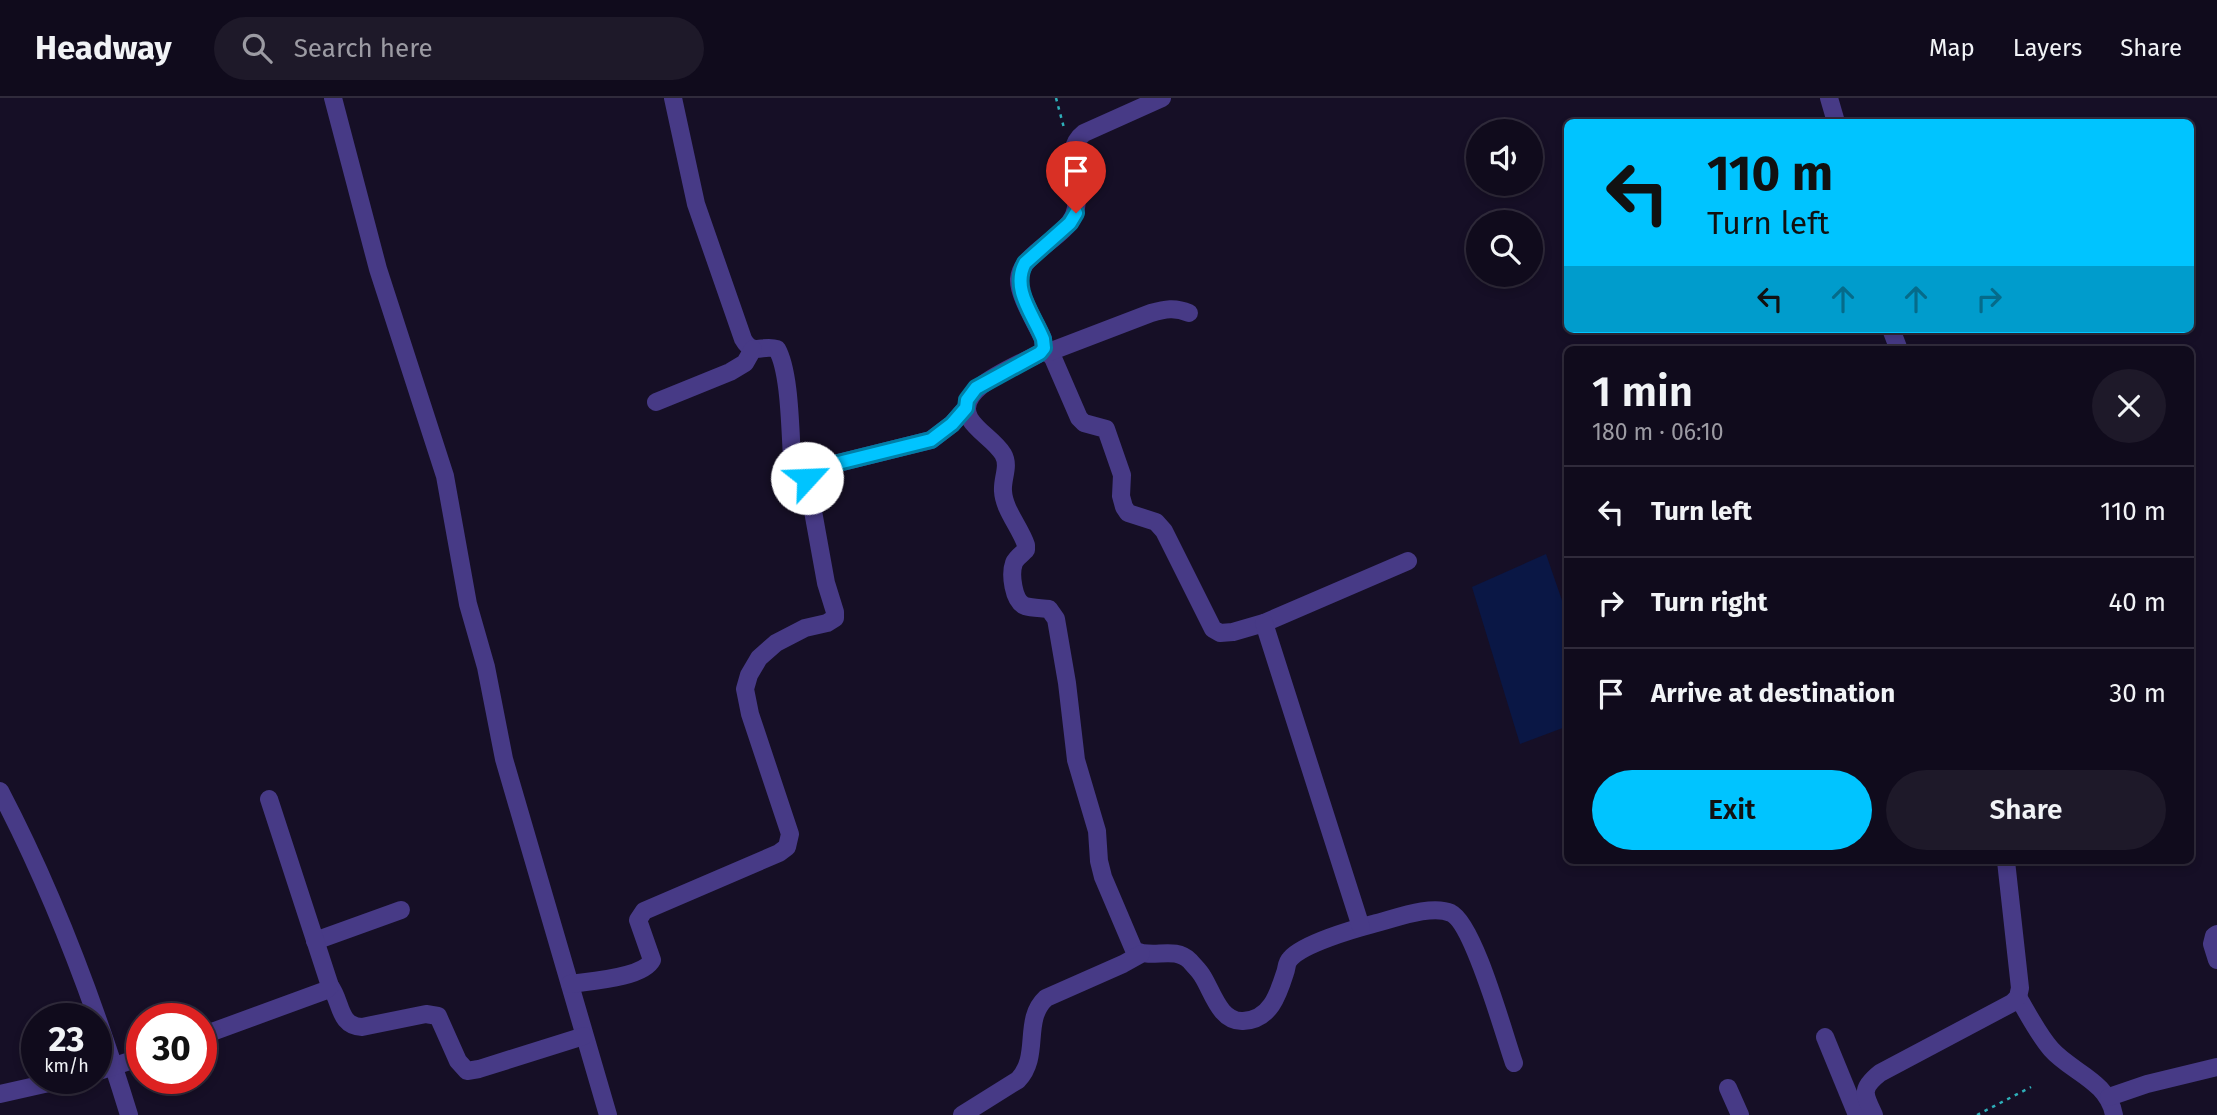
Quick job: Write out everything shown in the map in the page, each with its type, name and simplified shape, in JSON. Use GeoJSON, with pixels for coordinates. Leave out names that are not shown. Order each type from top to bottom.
{"type":"FeatureCollection","features":[{"type":"Feature","properties":{"kind":"street"},"geometry":{"type":"LineString","coordinates":[[333,98],[379,269],[444,476],[468,604],[486,667],[504,759],[608,1115]]}},
{"type":"Feature","properties":{"kind":"street"},"geometry":{"type":"LineString","coordinates":[[570,984],[622,976],[646,968],[652,960],[640,928],[640,915],[779,853],[787,846],[790,834],[746,700],[745,689],[748,675],[759,658],[776,643],[805,628],[827,623],[835,618],[807,478],[794,466],[792,457],[785,377],[780,354],[772,347],[753,349],[747,346],[743,339],[696,204],[673,98]]}},
{"type":"Feature","properties":{"kind":"street"},"geometry":{"type":"LineString","coordinates":[[1162,98],[1076,139],[1073,146],[1076,213],[1070,223],[1025,263],[1019,281],[1020,290],[1046,350],[1079,418],[1084,423],[1106,429],[1110,436],[1122,475],[1121,496],[1124,507],[1128,513],[1156,522],[1164,531],[1213,629],[1220,633],[1264,623],[1408,561]]}},
{"type":"Feature","properties":{"kind":"street"},"geometry":{"type":"LineString","coordinates":[[1829,98],[1835,119]]}},
{"type":"Feature","properties":{"kind":"street"},"geometry":{"type":"LineString","coordinates":[[1141,954],[1134,950],[1131,944],[1103,877],[1097,831],[1076,760],[1056,620],[1049,609],[1021,604],[1014,586],[1015,560],[1026,550],[1026,545],[1003,492],[1006,460],[1002,452],[968,417],[966,408],[967,400],[976,388],[1046,350],[1151,313],[1180,309],[1189,313]]}},
{"type":"Feature","properties":{"kind":"street"},"geometry":{"type":"LineString","coordinates":[[656,402],[730,372],[746,363],[753,349]]}},
{"type":"Feature","properties":{"kind":"street"},"geometry":{"type":"LineString","coordinates":[[807,478],[818,468],[931,440],[952,424],[966,408]]}},
{"type":"Feature","properties":{"kind":"street"},"geometry":{"type":"LineString","coordinates":[[1264,623],[1361,927]]}},
{"type":"Feature","properties":{"kind":"street"},"geometry":{"type":"LineString","coordinates":[[0,791],[68,938],[129,1115]]}},
{"type":"Feature","properties":{"kind":"street"},"geometry":{"type":"LineString","coordinates":[[269,799],[330,986],[348,1024],[362,1027],[426,1014],[438,1016],[458,1061],[467,1071],[584,1036]]}},
{"type":"Feature","properties":{"kind":"street"},"geometry":{"type":"LineString","coordinates":[[1874,1115],[1866,1098],[1868,1082],[1880,1073],[2012,1003],[2018,997],[2019,969],[2006,864]]}},
{"type":"Feature","properties":{"kind":"street"},"geometry":{"type":"LineString","coordinates":[[316,941],[401,910]]}},
{"type":"Feature","properties":{"kind":"street"},"geometry":{"type":"LineString","coordinates":[[962,1115],[1026,1073],[1030,1065],[1035,1014],[1046,998],[1141,954],[1174,952],[1186,957],[1201,974],[1221,1011],[1230,1019],[1242,1022],[1258,1018],[1270,1010],[1288,961],[1298,950],[1361,927],[1438,910],[1452,913],[1461,920],[1479,959],[1514,1063]]}},
{"type":"Feature","properties":{"kind":"street"},"geometry":{"type":"LineString","coordinates":[[2217,934],[2212,944],[2217,960]]}},
{"type":"Feature","properties":{"kind":"street"},"geometry":{"type":"LineString","coordinates":[[217,1030],[324,991],[330,986]]}},
{"type":"Feature","properties":{"kind":"street"},"geometry":{"type":"LineString","coordinates":[[2018,997],[2049,1047],[2109,1097],[2114,1115]]}},
{"type":"Feature","properties":{"kind":"street"},"geometry":{"type":"LineString","coordinates":[[1825,1037],[1857,1115]]}},
{"type":"Feature","properties":{"kind":"street"},"geometry":{"type":"LineString","coordinates":[[114,1068],[126,1063]]}},
{"type":"Feature","properties":{"kind":"street"},"geometry":{"type":"LineString","coordinates":[[2109,1097],[2147,1084],[2217,1067]]}},
{"type":"Feature","properties":{"kind":"street"},"geometry":{"type":"LineString","coordinates":[[1728,1088],[1740,1115]]}},
{"type":"Feature","properties":{"kind":"street"},"geometry":{"type":"LineString","coordinates":[[0,1094],[21,1089]]}},
{"type":"Feature","properties":{"kind":"path"},"geometry":{"type":"LineString","coordinates":[[1056,98],[1065,131],[1073,146]]}},
{"type":"Feature","properties":{"kind":"path"},"geometry":{"type":"LineString","coordinates":[[1978,1115],[2031,1087]]}},
{"type":"Feature","properties":{"kind":"water"},"geometry":{"type":"Polygon","coordinates":[[[1546,554],[1564,606],[1564,728],[1520,744],[1472,587],[1546,554]]]}},
{"type":"Feature","properties":{"kind":"route"},"geometry":{"type":"LineString","coordinates":[[807,478],[818,468],[931,440],[952,424],[966,408],[967,400],[976,388],[1040,353],[1044,348],[1043,339],[1020,290],[1020,272],[1025,263],[1051,242],[1076,213]]}}]}
